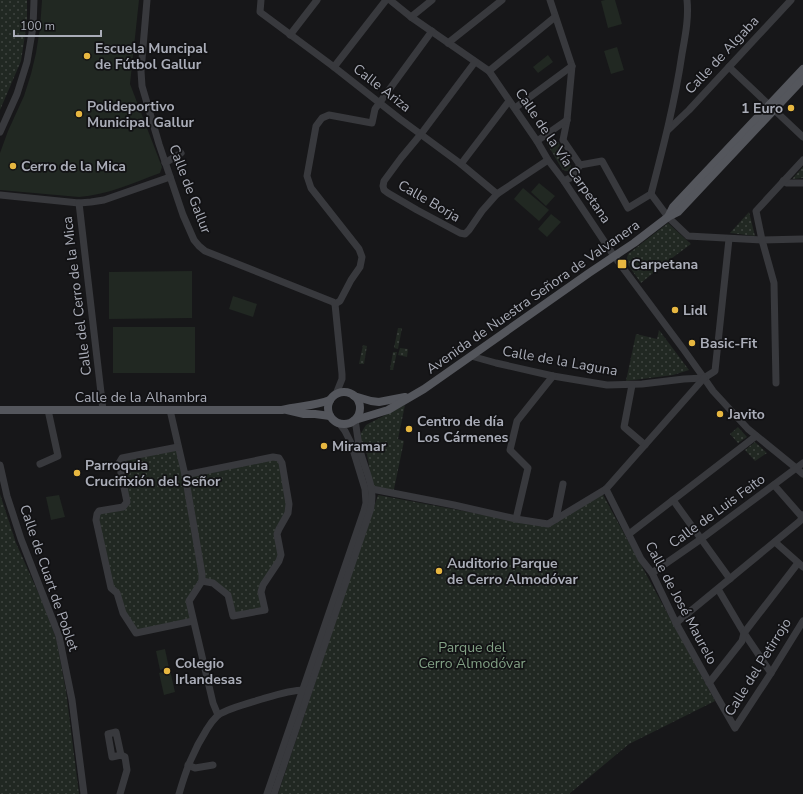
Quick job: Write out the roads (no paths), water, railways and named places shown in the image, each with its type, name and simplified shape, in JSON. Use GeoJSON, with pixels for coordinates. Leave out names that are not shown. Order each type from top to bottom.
{"type":"FeatureCollection","features":[{"type":"Feature","properties":{"kind":"main road","name":"Avenida de Nuestra Señora de Valvanera"},"geometry":{"type":"LineString","coordinates":[[772,107],[803,69]]}},
{"type":"Feature","properties":{"kind":"main road","name":"Avenida de Nuestra Señora de Valvanera"},"geometry":{"type":"LineString","coordinates":[[355,420],[388,410],[424,389],[634,243],[668,217],[673,207],[772,107],[803,79]]}},
{"type":"Feature","properties":{"kind":"main road"},"geometry":{"type":"LineString","coordinates":[[347,393],[354,396],[360,408],[355,420],[344,424],[334,421],[330,416],[328,408],[330,400],[336,394],[347,393]]}},
{"type":"Feature","properties":{"kind":"main road","name":"Avenida de Nuestra Señora de Valvanera"},"geometry":{"type":"LineString","coordinates":[[354,396],[379,402],[412,396]]}},
{"type":"Feature","properties":{"kind":"main road","name":"Calle de la Alhambra"},"geometry":{"type":"LineString","coordinates":[[282,410],[304,405],[315,405],[330,400]]}},
{"type":"Feature","properties":{"kind":"main road","name":"Calle de la Alhambra"},"geometry":{"type":"LineString","coordinates":[[0,410],[282,410],[304,414],[330,416]]}},
{"type":"Feature","properties":{"kind":"street"},"geometry":{"type":"LineString","coordinates":[[0,132],[17,94],[27,62],[33,27],[34,0]]}},
{"type":"Feature","properties":{"kind":"street","name":"Calle de Gallur"},"geometry":{"type":"LineString","coordinates":[[147,0],[141,71],[142,86],[165,163],[183,215],[194,240],[205,251],[335,304]]}},
{"type":"Feature","properties":{"kind":"street","name":"Calle Ariza"},"geometry":{"type":"LineString","coordinates":[[261,0],[260,12],[461,164],[497,194]]}},
{"type":"Feature","properties":{"kind":"street"},"geometry":{"type":"LineString","coordinates":[[290,35],[317,0]]}},
{"type":"Feature","properties":{"kind":"street"},"geometry":{"type":"LineString","coordinates":[[334,67],[386,0]]}},
{"type":"Feature","properties":{"kind":"street","name":"Calle de la Vía Carpetana"},"geometry":{"type":"LineString","coordinates":[[390,0],[411,17],[489,71],[614,256],[713,391],[748,429],[803,474]]}},
{"type":"Feature","properties":{"kind":"street"},"geometry":{"type":"LineString","coordinates":[[411,17],[432,0]]}},
{"type":"Feature","properties":{"kind":"street"},"geometry":{"type":"LineString","coordinates":[[448,42],[502,0]]}},
{"type":"Feature","properties":{"kind":"street"},"geometry":{"type":"LineString","coordinates":[[550,0],[572,66],[567,120],[563,140]]}},
{"type":"Feature","properties":{"kind":"street"},"geometry":{"type":"LineString","coordinates":[[580,164],[602,161],[628,208],[651,194],[668,130],[680,108],[678,85],[686,32],[688,12],[687,0]]}},
{"type":"Feature","properties":{"kind":"street","name":"Calle de Algaba"},"geometry":{"type":"LineString","coordinates":[[668,130],[680,108],[729,66],[791,0]]}},
{"type":"Feature","properties":{"kind":"street"},"geometry":{"type":"LineString","coordinates":[[489,71],[555,17]]}},
{"type":"Feature","properties":{"kind":"street"},"geometry":{"type":"LineString","coordinates":[[336,394],[342,379],[342,374],[335,304],[340,301],[360,266],[362,257],[359,249],[311,188],[307,176],[316,126],[322,118],[329,115],[372,123],[375,109],[432,31]]}},
{"type":"Feature","properties":{"kind":"street"},"geometry":{"type":"LineString","coordinates":[[421,134],[476,62]]}},
{"type":"Feature","properties":{"kind":"street"},"geometry":{"type":"LineString","coordinates":[[515,108],[572,66]]}},
{"type":"Feature","properties":{"kind":"street"},"geometry":{"type":"LineString","coordinates":[[729,66],[803,136]]}},
{"type":"Feature","properties":{"kind":"street"},"geometry":{"type":"LineString","coordinates":[[461,164],[509,100]]}},
{"type":"Feature","properties":{"kind":"street"},"geometry":{"type":"LineString","coordinates":[[537,141],[567,120]]}},
{"type":"Feature","properties":{"kind":"street"},"geometry":{"type":"LineString","coordinates":[[552,131],[558,133],[580,164]]}},
{"type":"Feature","properties":{"kind":"street","name":"Calle Borja"},"geometry":{"type":"LineString","coordinates":[[421,134],[384,181],[384,190],[460,234],[465,234],[470,230],[482,211],[497,194]]}},
{"type":"Feature","properties":{"kind":"street"},"geometry":{"type":"LineString","coordinates":[[165,163],[181,153]]}},
{"type":"Feature","properties":{"kind":"street"},"geometry":{"type":"LineString","coordinates":[[497,194],[548,160]]}},
{"type":"Feature","properties":{"kind":"street"},"geometry":{"type":"LineString","coordinates":[[776,382],[774,283],[762,240],[756,210],[803,160]]}},
{"type":"Feature","properties":{"kind":"street"},"geometry":{"type":"LineString","coordinates":[[564,180],[572,177],[580,164]]}},
{"type":"Feature","properties":{"kind":"street","name":"Calle del Cerro de la Mica"},"geometry":{"type":"LineString","coordinates":[[103,410],[79,203],[104,200],[170,177]]}},
{"type":"Feature","properties":{"kind":"street"},"geometry":{"type":"LineString","coordinates":[[783,181],[787,183],[803,183]]}},
{"type":"Feature","properties":{"kind":"street"},"geometry":{"type":"LineString","coordinates":[[651,194],[668,217],[688,236],[729,239],[803,240]]}},
{"type":"Feature","properties":{"kind":"street"},"geometry":{"type":"LineString","coordinates":[[0,195],[79,203]]}},
{"type":"Feature","properties":{"kind":"street","name":"Calle de la Laguna"},"geometry":{"type":"LineString","coordinates":[[471,356],[553,376],[607,385],[632,385],[704,378],[715,371],[729,239]]}},
{"type":"Feature","properties":{"kind":"street"},"geometry":{"type":"LineString","coordinates":[[516,519],[528,468],[510,450],[517,421],[553,376]]}},
{"type":"Feature","properties":{"kind":"street"},"geometry":{"type":"LineString","coordinates":[[372,489],[516,519],[548,524],[606,489],[704,378]]}},
{"type":"Feature","properties":{"kind":"street"},"geometry":{"type":"LineString","coordinates":[[632,385],[624,427],[645,445]]}},
{"type":"Feature","properties":{"kind":"street"},"geometry":{"type":"LineString","coordinates":[[40,464],[58,456],[48,410]]}},
{"type":"Feature","properties":{"kind":"street"},"geometry":{"type":"LineString","coordinates":[[170,410],[184,475],[202,574],[202,581],[189,601],[213,705],[218,716]]}},
{"type":"Feature","properties":{"kind":"street"},"geometry":{"type":"LineString","coordinates":[[267,794],[370,511],[373,494],[361,454],[355,420]]}},
{"type":"Feature","properties":{"kind":"street"},"geometry":{"type":"LineString","coordinates":[[274,794],[366,503],[365,489],[352,448],[345,431],[339,423]]}},
{"type":"Feature","properties":{"kind":"street"},"geometry":{"type":"LineString","coordinates":[[629,534],[756,436]]}},
{"type":"Feature","properties":{"kind":"street"},"geometry":{"type":"LineString","coordinates":[[178,448],[122,458],[119,463],[127,502],[123,507],[99,511],[96,520],[111,588],[117,593],[123,613],[136,633],[193,621]]}},
{"type":"Feature","properties":{"kind":"street"},"geometry":{"type":"LineString","coordinates":[[184,475],[273,457],[279,458],[282,463],[289,504],[288,513],[277,534],[281,555],[279,561],[263,585],[261,592],[265,610],[233,616],[228,595],[212,583],[202,581]]}},
{"type":"Feature","properties":{"kind":"street","name":"Calle de Luis Feito"},"geometry":{"type":"LineString","coordinates":[[652,573],[701,539],[803,463]]}},
{"type":"Feature","properties":{"kind":"street","name":"Calle de Cuart de Poblet"},"geometry":{"type":"LineString","coordinates":[[0,465],[6,496],[58,636],[72,700],[84,794]]}},
{"type":"Feature","properties":{"kind":"street"},"geometry":{"type":"LineString","coordinates":[[556,519],[563,484]]}},
{"type":"Feature","properties":{"kind":"street"},"geometry":{"type":"LineString","coordinates":[[676,623],[800,521],[803,516],[774,485]]}},
{"type":"Feature","properties":{"kind":"street","name":"Calle de José Maurelo"},"geometry":{"type":"LineString","coordinates":[[606,489],[641,559],[652,573],[676,623],[735,728]]}},
{"type":"Feature","properties":{"kind":"street"},"geometry":{"type":"LineString","coordinates":[[673,500],[730,579]]}},
{"type":"Feature","properties":{"kind":"street"},"geometry":{"type":"LineString","coordinates":[[709,683],[742,641],[744,633],[801,565],[775,542]]}},
{"type":"Feature","properties":{"kind":"street"},"geometry":{"type":"LineString","coordinates":[[718,589],[744,633],[771,673]]}},
{"type":"Feature","properties":{"kind":"street","name":"Calle del Petirrojo"},"geometry":{"type":"LineString","coordinates":[[735,728],[803,621]]}},
{"type":"Feature","properties":{"kind":"street"},"geometry":{"type":"LineString","coordinates":[[179,794],[188,765],[196,747],[212,722],[218,716],[226,711],[265,698],[297,690],[306,690]]}},
{"type":"Feature","properties":{"kind":"street"},"geometry":{"type":"LineString","coordinates":[[120,794],[127,770],[125,757],[121,755]]}},
{"type":"Feature","properties":{"kind":"street"},"geometry":{"type":"LineString","coordinates":[[188,765],[195,768],[213,764]]}},
{"type":"Feature","properties":{"kind":"place","name":"Escuela Muncipal de Fútbol Gallur"},"geometry":{"type":"Point","coordinates":[87,56]}},
{"type":"Feature","properties":{"kind":"place","name":"1 Euro"},"geometry":{"type":"Point","coordinates":[791,108]}},
{"type":"Feature","properties":{"kind":"place","name":"Polideportivo Municipal Gallur"},"geometry":{"type":"Point","coordinates":[79,114]}},
{"type":"Feature","properties":{"kind":"place","name":"Cerro de la Mica"},"geometry":{"type":"Point","coordinates":[13,166]}},
{"type":"Feature","properties":{"kind":"place","name":"Carpetana"},"geometry":{"type":"Point","coordinates":[622,264]}},
{"type":"Feature","properties":{"kind":"place","name":"Lidl"},"geometry":{"type":"Point","coordinates":[675,310]}},
{"type":"Feature","properties":{"kind":"place","name":"Basic-Fit"},"geometry":{"type":"Point","coordinates":[692,343]}},
{"type":"Feature","properties":{"kind":"place","name":"Javito"},"geometry":{"type":"Point","coordinates":[720,414]}},
{"type":"Feature","properties":{"kind":"place","name":"Centro de día Los Cármenes"},"geometry":{"type":"Point","coordinates":[409,429]}},
{"type":"Feature","properties":{"kind":"place","name":"Miramar"},"geometry":{"type":"Point","coordinates":[324,446]}},
{"type":"Feature","properties":{"kind":"place","name":"Parroquia Crucifixión del Señor"},"geometry":{"type":"Point","coordinates":[77,473]}},
{"type":"Feature","properties":{"kind":"place","name":"Auditorio Parque de Cerro Almodóvar"},"geometry":{"type":"Point","coordinates":[439,571]}},
{"type":"Feature","properties":{"kind":"place","name":"Colegio Irlandesas"},"geometry":{"type":"Point","coordinates":[167,671]}},
{"type":"Feature","properties":{"kind":"park label","name":"Parque del Cerro Almodóvar"},"geometry":{"type":"Point","coordinates":[472,656]}}]}
